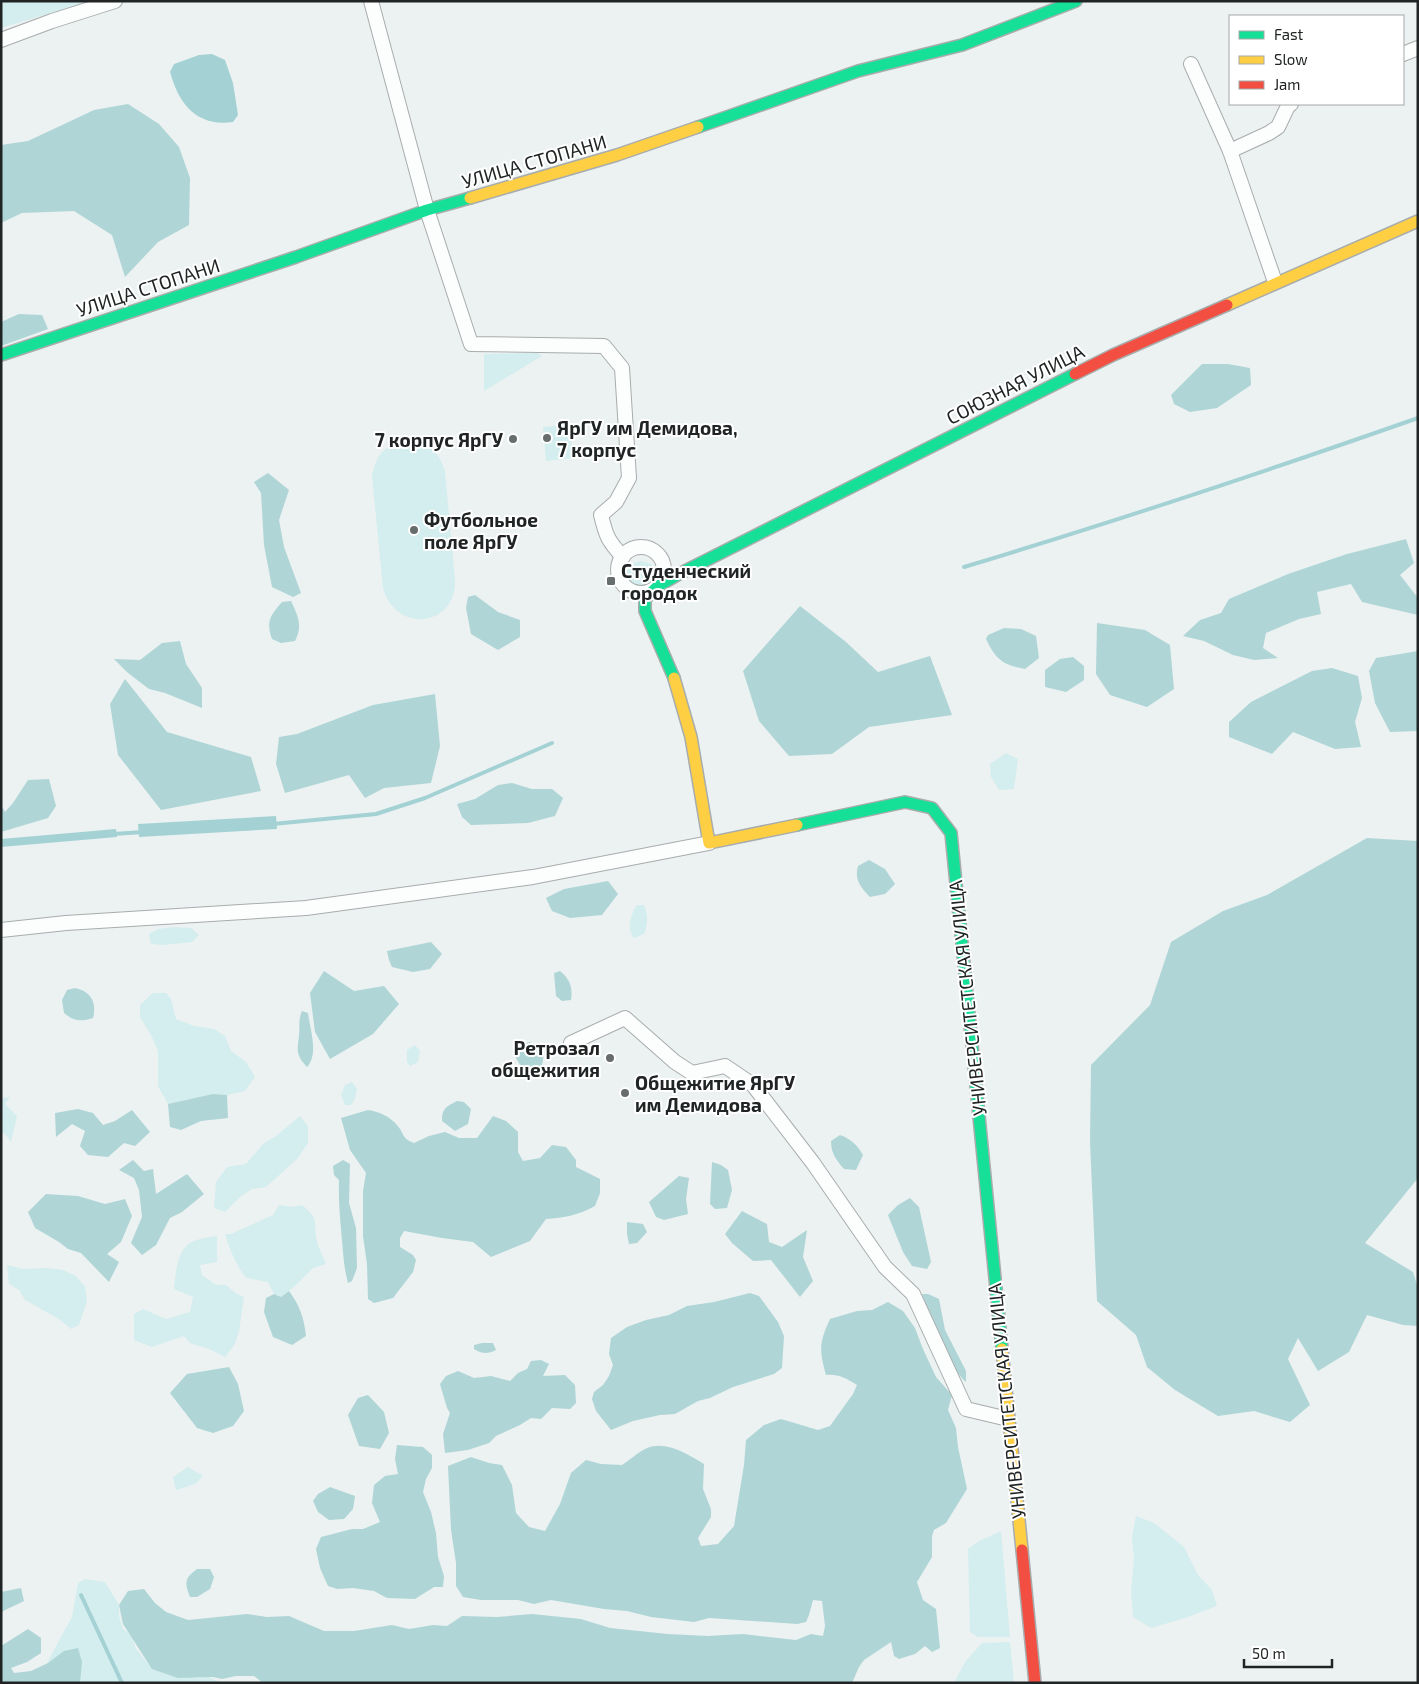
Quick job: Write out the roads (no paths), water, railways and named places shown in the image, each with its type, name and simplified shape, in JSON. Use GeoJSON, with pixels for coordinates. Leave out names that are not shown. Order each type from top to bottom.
{"type":"FeatureCollection","features":[{"type":"Feature","properties":{"kind":"street"},"geometry":{"type":"LineString","coordinates":[[1,40],[115,1]]}},
{"type":"Feature","properties":{"kind":"street"},"geometry":{"type":"LineString","coordinates":[[371,1],[427,210],[472,344],[604,346],[622,368],[629,478],[616,502],[601,515],[604,530],[609,541],[623,557]]}},
{"type":"Feature","properties":{"kind":"street","name":"УЛИЦА СТОПАНИ"},"geometry":{"type":"LineString","coordinates":[[1,355],[296,257],[427,210],[617,155],[858,71],[962,46],[1076,1]]}},
{"type":"Feature","properties":{"kind":"street"},"geometry":{"type":"LineString","coordinates":[[1404,54],[1418,48]]}},
{"type":"Feature","properties":{"kind":"street"},"geometry":{"type":"LineString","coordinates":[[1190,64],[1230,151],[1275,282]]}},
{"type":"Feature","properties":{"kind":"street"},"geometry":{"type":"LineString","coordinates":[[1230,151],[1278,127],[1290,105]]}},
{"type":"Feature","properties":{"kind":"street","name":"СОЮЗНАЯ УЛИЦА"},"geometry":{"type":"LineString","coordinates":[[656,588],[681,573],[1113,355],[1275,282],[1418,221]]}},
{"type":"Feature","properties":{"kind":"street"},"geometry":{"type":"LineString","coordinates":[[1,930],[66,923],[306,908],[533,877],[709,843],[692,738],[674,675],[639,598],[619,578],[619,563],[623,557],[635,548],[650,550],[656,554],[661,560],[663,568],[660,582],[656,588],[642,593],[639,598]]}},
{"type":"Feature","properties":{"kind":"street","name":"УНИВЕРСИТЕТСКАЯ УЛИЦА"},"geometry":{"type":"LineString","coordinates":[[709,843],[905,802],[932,808],[951,833],[1035,1683]]}},
{"type":"Feature","properties":{"kind":"street"},"geometry":{"type":"LineString","coordinates":[[571,1043],[625,1018],[675,1062],[692,1073],[725,1066],[753,1085],[813,1163],[886,1267],[913,1294],[966,1409],[1008,1419]]}},
{"type":"Feature","properties":{"kind":"waterway"},"geometry":{"type":"LineString","coordinates":[[964,567],[1192,495],[1418,418]]}},
{"type":"Feature","properties":{"kind":"waterway"},"geometry":{"type":"LineString","coordinates":[[273,824],[376,814],[425,798],[552,743]]}},
{"type":"Feature","properties":{"kind":"waterway"},"geometry":{"type":"LineString","coordinates":[[113,834],[144,832]]}},
{"type":"Feature","properties":{"kind":"waterway"},"geometry":{"type":"LineString","coordinates":[[81,1595],[122,1683]]}},
{"type":"Feature","properties":{"kind":"place","name":"ЯрГУ им Демидова, 7 корпус"},"geometry":{"type":"Point","coordinates":[547,438]}},
{"type":"Feature","properties":{"kind":"place","name":"7 корпус ЯрГУ"},"geometry":{"type":"Point","coordinates":[513,439]}},
{"type":"Feature","properties":{"kind":"place","name":"Футбольное поле ЯрГУ"},"geometry":{"type":"Point","coordinates":[414,530]}},
{"type":"Feature","properties":{"kind":"place","name":"Студенческий городок"},"geometry":{"type":"Point","coordinates":[611,581]}},
{"type":"Feature","properties":{"kind":"place","name":"Ретрозал общежития"},"geometry":{"type":"Point","coordinates":[610,1058]}},
{"type":"Feature","properties":{"kind":"place","name":"Общежитие ЯрГУ им Демидова"},"geometry":{"type":"Point","coordinates":[625,1093]}}]}
